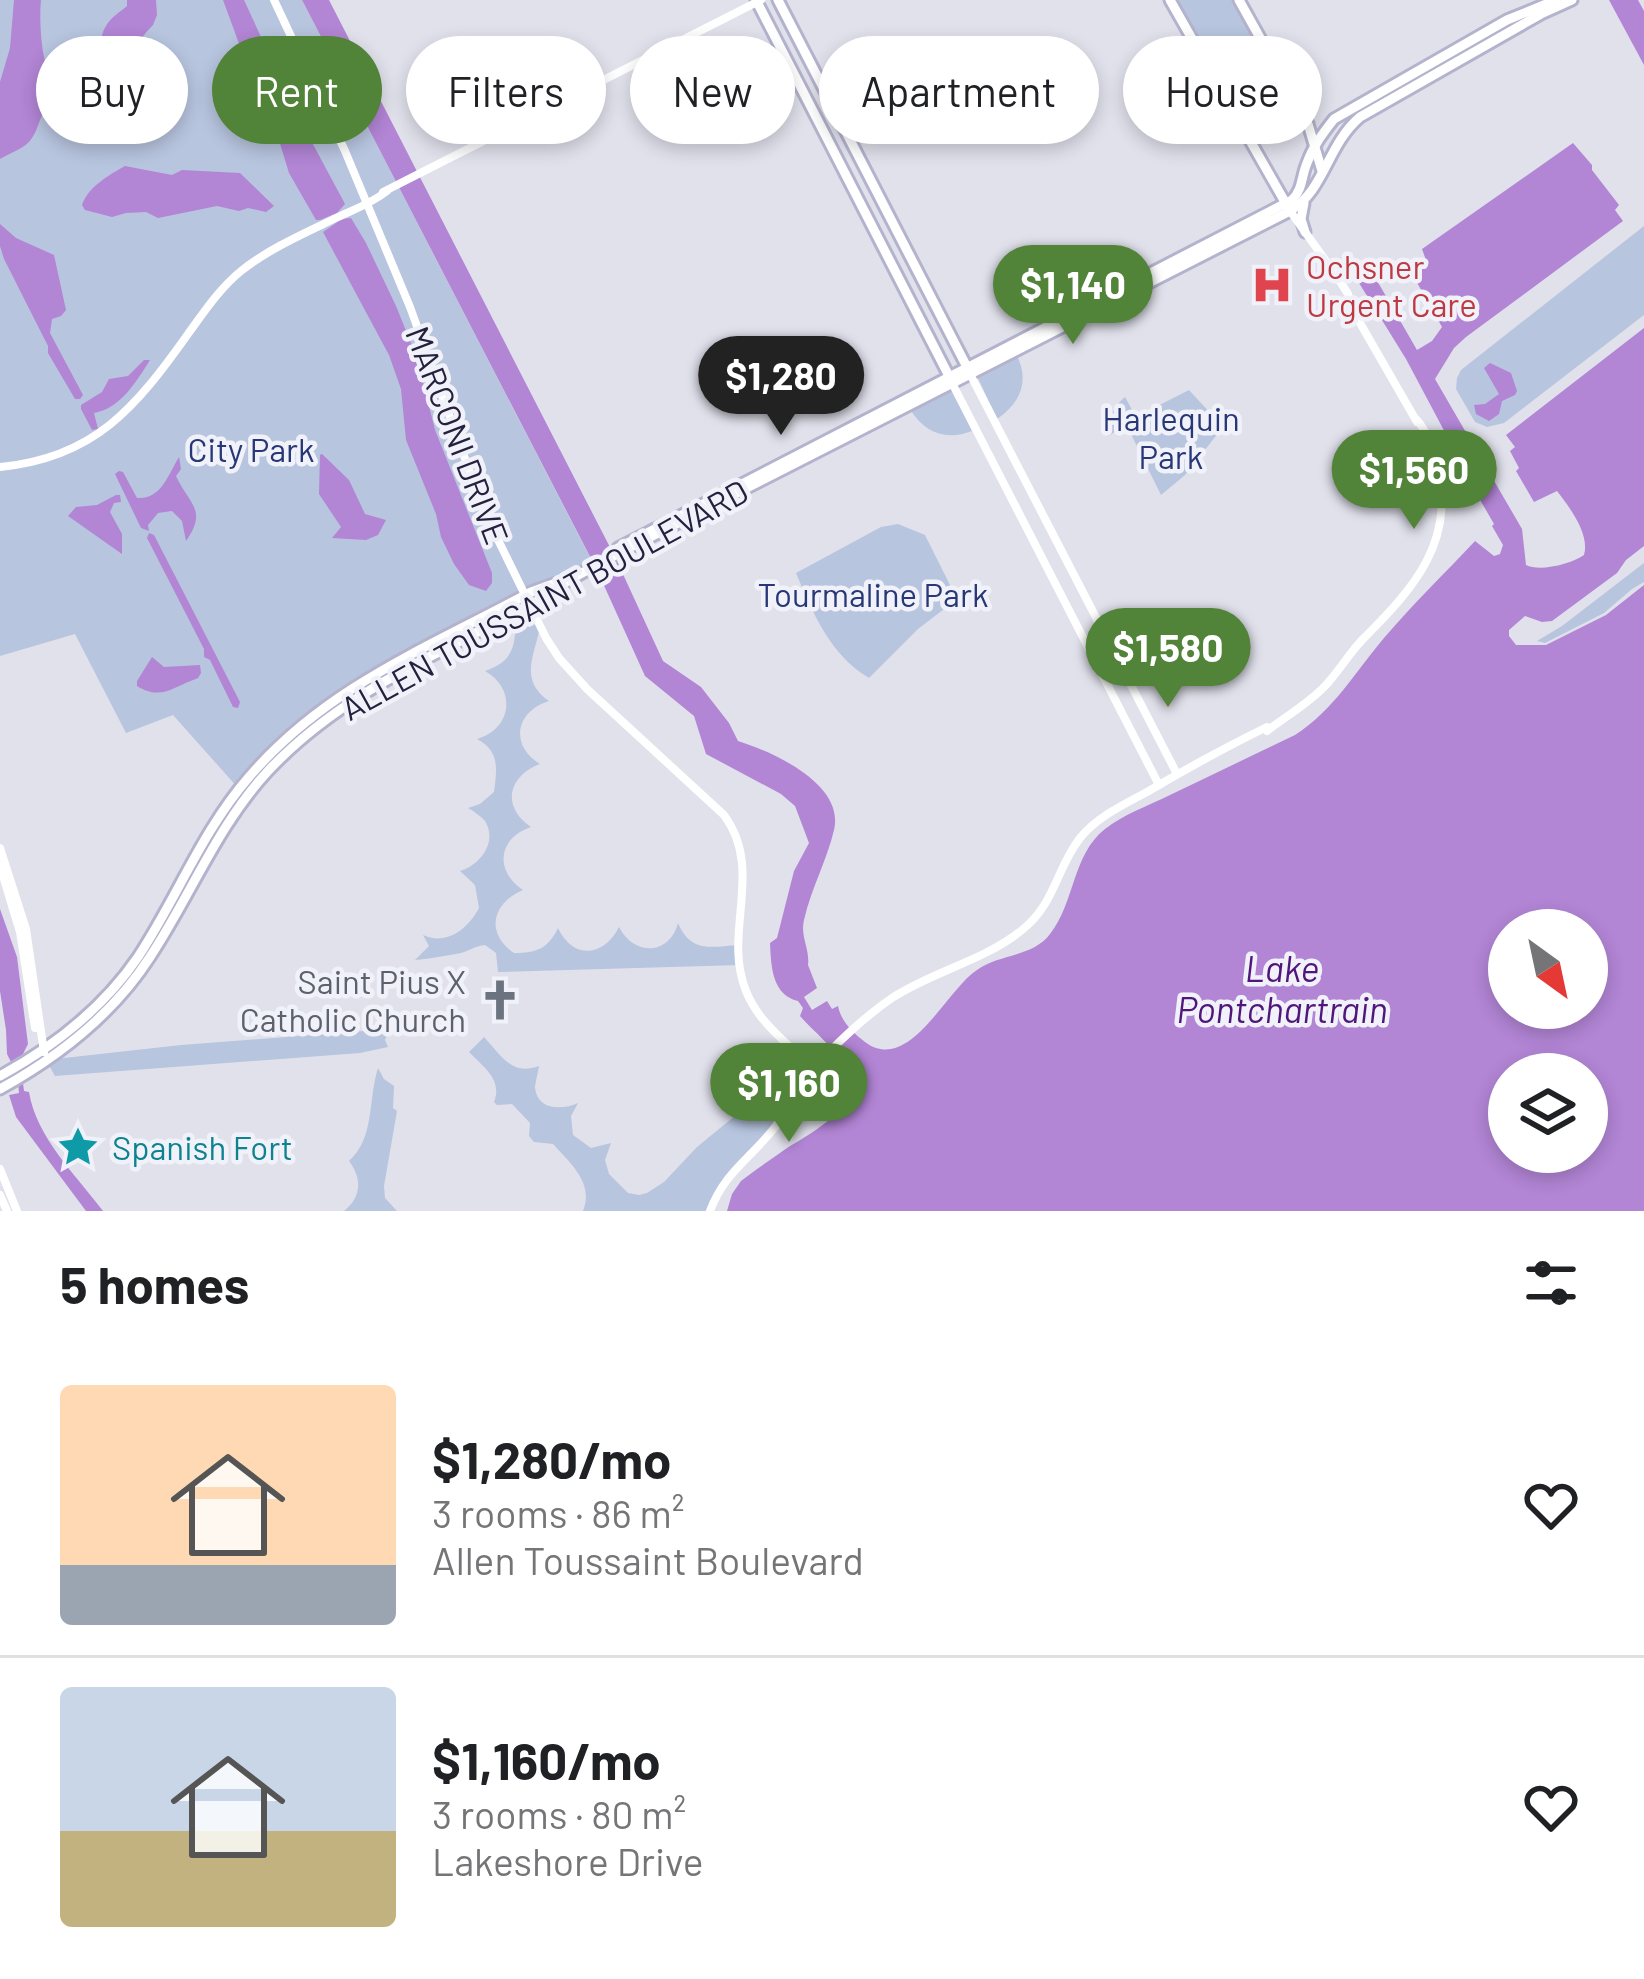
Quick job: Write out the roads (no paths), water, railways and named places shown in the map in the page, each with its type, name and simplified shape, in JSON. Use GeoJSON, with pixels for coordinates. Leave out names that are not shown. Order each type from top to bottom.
{"type":"FeatureCollection","features":[{"type":"Feature","properties":{"kind":"main road"},"geometry":{"type":"LineString","coordinates":[[778,0],[968,371]]}},
{"type":"Feature","properties":{"kind":"main road"},"geometry":{"type":"LineString","coordinates":[[1170,0],[1288,207],[1300,190],[1314,144]]}},
{"type":"Feature","properties":{"kind":"main road"},"geometry":{"type":"LineString","coordinates":[[1239,0],[1259,36]]}},
{"type":"Feature","properties":{"kind":"main road"},"geometry":{"type":"LineString","coordinates":[[1322,125],[1508,20],[1556,0]]}},
{"type":"Feature","properties":{"kind":"main road","name":"ALLEN TOUSSAINT BOULEVARD"},"geometry":{"type":"LineString","coordinates":[[0,1089],[80,1028],[131,975],[201,857],[306,728],[394,669],[1309,195],[1325,175],[1342,134],[1365,113],[1572,0]]}},
{"type":"Feature","properties":{"kind":"main road"},"geometry":{"type":"LineString","coordinates":[[758,1],[950,380]]}},
{"type":"Feature","properties":{"kind":"main road"},"geometry":{"type":"LineString","coordinates":[[1322,134],[1334,119]]}},
{"type":"Feature","properties":{"kind":"main road"},"geometry":{"type":"LineString","coordinates":[[1316,144],[1325,175]]}},
{"type":"Feature","properties":{"kind":"main road"},"geometry":{"type":"LineString","coordinates":[[1305,232],[1300,214],[1309,195]]}},
{"type":"Feature","properties":{"kind":"main road","name":"ALLEN TOUSSAINT BOULEVARD"},"geometry":{"type":"LineString","coordinates":[[0,1076],[19,1072]]}},
{"type":"Feature","properties":{"kind":"street","name":"MARCONI DRIVE"},"geometry":{"type":"LineString","coordinates":[[274,0],[367,202],[484,512],[526,601],[575,677],[730,824],[744,862],[739,945],[743,983],[763,1021],[814,1070]]}},
{"type":"Feature","properties":{"kind":"street"},"geometry":{"type":"LineString","coordinates":[[0,467],[58,455],[113,425],[148,390],[232,278],[272,250],[758,1]]}},
{"type":"Feature","properties":{"kind":"street"},"geometry":{"type":"LineString","coordinates":[[1288,207],[1349,301]]}},
{"type":"Feature","properties":{"kind":"street"},"geometry":{"type":"LineString","coordinates":[[710,1211],[730,1174],[769,1135],[814,1070],[889,999],[1021,931],[1050,899],[1073,849],[1090,827],[1177,774],[1294,714],[1364,643],[1425,564],[1437,542],[1443,513],[1439,472],[1426,433],[1288,207]]}},
{"type":"Feature","properties":{"kind":"street"},"geometry":{"type":"LineString","coordinates":[[968,371],[1177,774]]}},
{"type":"Feature","properties":{"kind":"street"},"geometry":{"type":"LineString","coordinates":[[950,380],[1159,785]]}},
{"type":"Feature","properties":{"kind":"street"},"geometry":{"type":"LineString","coordinates":[[995,466],[1013,457]]}},
{"type":"Feature","properties":{"kind":"street"},"geometry":{"type":"LineString","coordinates":[[1064,602],[1083,592]]}},
{"type":"Feature","properties":{"kind":"street"},"geometry":{"type":"LineString","coordinates":[[1151,769],[1169,758]]}},
{"type":"Feature","properties":{"kind":"street"},"geometry":{"type":"LineString","coordinates":[[0,848],[28,940],[43,1056]]}},
{"type":"Feature","properties":{"kind":"street"},"geometry":{"type":"LineString","coordinates":[[0,866],[20,932],[43,1056]]}},
{"type":"Feature","properties":{"kind":"street"},"geometry":{"type":"LineString","coordinates":[[0,1169],[17,1211]]}},
{"type":"Feature","properties":{"kind":"street"},"geometry":{"type":"LineString","coordinates":[[0,1195],[7,1211]]}},
{"type":"Feature","properties":{"kind":"water"},"geometry":{"type":"Polygon","coordinates":[[[14,0],[41,0],[42,36],[36,36],[36,132],[29,142],[0,159],[0,82],[10,48],[14,0]]]}},
{"type":"Feature","properties":{"kind":"water"},"geometry":{"type":"Polygon","coordinates":[[[127,0],[156,0],[153,25],[144,36],[102,36],[127,0]]]}},
{"type":"Feature","properties":{"kind":"water"},"geometry":{"type":"Polygon","coordinates":[[[223,0],[244,0],[261,36],[236,36],[223,0]]]}},
{"type":"Feature","properties":{"kind":"water","name":"Lake Pontchartrain"},"geometry":{"type":"Polygon","coordinates":[[[302,0],[329,0],[347,36],[321,36],[302,0]]]}},
{"type":"Feature","properties":{"kind":"water"},"geometry":{"type":"Polygon","coordinates":[[[1609,0],[1638,0],[1644,11],[1644,65],[1609,0]]]}},
{"type":"Feature","properties":{"kind":"water","name":"Lake Pontchartrain"},"geometry":{"type":"Polygon","coordinates":[[[382,103],[616,559],[663,661],[701,687],[738,741],[803,772],[829,798],[834,830],[803,926],[808,965],[817,988],[804,997],[812,1010],[827,1001],[832,1009],[838,1006],[852,1030],[881,1049],[912,1039],[977,970],[1043,941],[1058,921],[1086,852],[1105,829],[1295,735],[1333,702],[1395,625],[1475,541],[1494,556],[1500,554],[1503,545],[1494,524],[1444,441],[1448,438],[1406,359],[1351,270],[1368,265],[1417,350],[1442,327],[1411,272],[1427,263],[1422,249],[1573,143],[1619,205],[1615,210],[1623,221],[1466,337],[1435,379],[1522,529],[1526,565],[1555,566],[1584,555],[1582,530],[1557,491],[1534,502],[1516,471],[1519,468],[1510,451],[1515,447],[1506,435],[1644,328],[1644,546],[1617,573],[1552,621],[1525,616],[1509,630],[1509,636],[1516,645],[1546,645],[1606,615],[1644,585],[1644,1211],[727,1211],[741,1181],[834,1116],[848,1093],[849,1080],[829,1046],[800,1016],[803,1008],[798,1001],[778,987],[771,962],[770,943],[777,938],[794,871],[809,843],[795,806],[706,754],[694,716],[645,676],[597,570],[377,144],[382,144],[382,103]]]}},
{"type":"Feature","properties":{"kind":"water"},"geometry":{"type":"Polygon","coordinates":[[[280,144],[313,144],[345,204],[337,213],[316,220],[289,173],[280,144]]]}},
{"type":"Feature","properties":{"kind":"water"},"geometry":{"type":"Polygon","coordinates":[[[125,166],[172,175],[182,170],[240,173],[274,206],[266,212],[217,206],[158,218],[146,212],[112,217],[85,210],[82,205],[89,193],[125,166]]]}},
{"type":"Feature","properties":{"kind":"water"},"geometry":{"type":"Polygon","coordinates":[[[351,218],[417,358],[435,430],[492,573],[486,591],[469,585],[441,537],[406,440],[401,389],[389,355],[323,232],[351,218]]]}},
{"type":"Feature","properties":{"kind":"water"},"geometry":{"type":"Polygon","coordinates":[[[0,224],[16,238],[54,255],[66,310],[52,319],[50,333],[83,395],[80,399],[75,399],[48,353],[4,259],[0,224]]]}},
{"type":"Feature","properties":{"kind":"water"},"geometry":{"type":"Polygon","coordinates":[[[150,360],[127,393],[94,413],[98,429],[92,430],[81,405],[102,392],[109,379],[128,376],[150,360]]]}},
{"type":"Feature","properties":{"kind":"water"},"geometry":{"type":"Polygon","coordinates":[[[1490,363],[1511,373],[1517,391],[1502,401],[1499,414],[1489,421],[1476,414],[1474,405],[1499,394],[1484,368],[1490,363]]]}},
{"type":"Feature","properties":{"kind":"water"},"geometry":{"type":"Polygon","coordinates":[[[322,454],[349,480],[365,514],[386,520],[378,535],[366,540],[332,538],[341,527],[319,494],[322,454]]]}},
{"type":"Feature","properties":{"kind":"water"},"geometry":{"type":"Polygon","coordinates":[[[179,457],[181,469],[176,476],[196,514],[186,541],[182,521],[172,511],[158,513],[149,531],[141,528],[115,474],[123,472],[137,498],[145,498],[163,485],[179,457]]]}},
{"type":"Feature","properties":{"kind":"water"},"geometry":{"type":"Polygon","coordinates":[[[116,495],[121,502],[114,503],[110,512],[122,534],[122,554],[68,516],[76,507],[97,505],[116,495]]]}},
{"type":"Feature","properties":{"kind":"water"},"geometry":{"type":"Polygon","coordinates":[[[149,533],[240,702],[238,708],[233,707],[210,660],[204,657],[147,538],[149,533]]]}},
{"type":"Feature","properties":{"kind":"water"},"geometry":{"type":"Polygon","coordinates":[[[152,657],[164,667],[200,665],[201,673],[167,691],[145,690],[137,681],[152,657]]]}},
{"type":"Feature","properties":{"kind":"water"},"geometry":{"type":"Polygon","coordinates":[[[0,909],[17,957],[28,1044],[20,1060],[24,1091],[29,1092],[48,1140],[103,1211],[86,1211],[16,1117],[9,1095],[19,1093],[16,1063],[7,1054],[0,991],[0,909]]]}},
{"type":"Feature","properties":{"kind":"place","name":"Ochsner Urgent Care"},"geometry":{"type":"Point","coordinates":[1272,285]}},
{"type":"Feature","properties":{"kind":"place","name":"Saint Pius X Catholic Church"},"geometry":{"type":"Point","coordinates":[500,1000]}},
{"type":"Feature","properties":{"kind":"place","name":"Spanish Fort"},"geometry":{"type":"Point","coordinates":[78,1147]}},
{"type":"Feature","properties":{"kind":"park label","name":"Harlequin Park"},"geometry":{"type":"Point","coordinates":[1171,437]}},
{"type":"Feature","properties":{"kind":"park label","name":"City Park"},"geometry":{"type":"Point","coordinates":[251,449]}},
{"type":"Feature","properties":{"kind":"park label","name":"Tourmaline Park"},"geometry":{"type":"Point","coordinates":[873,594]}}]}
